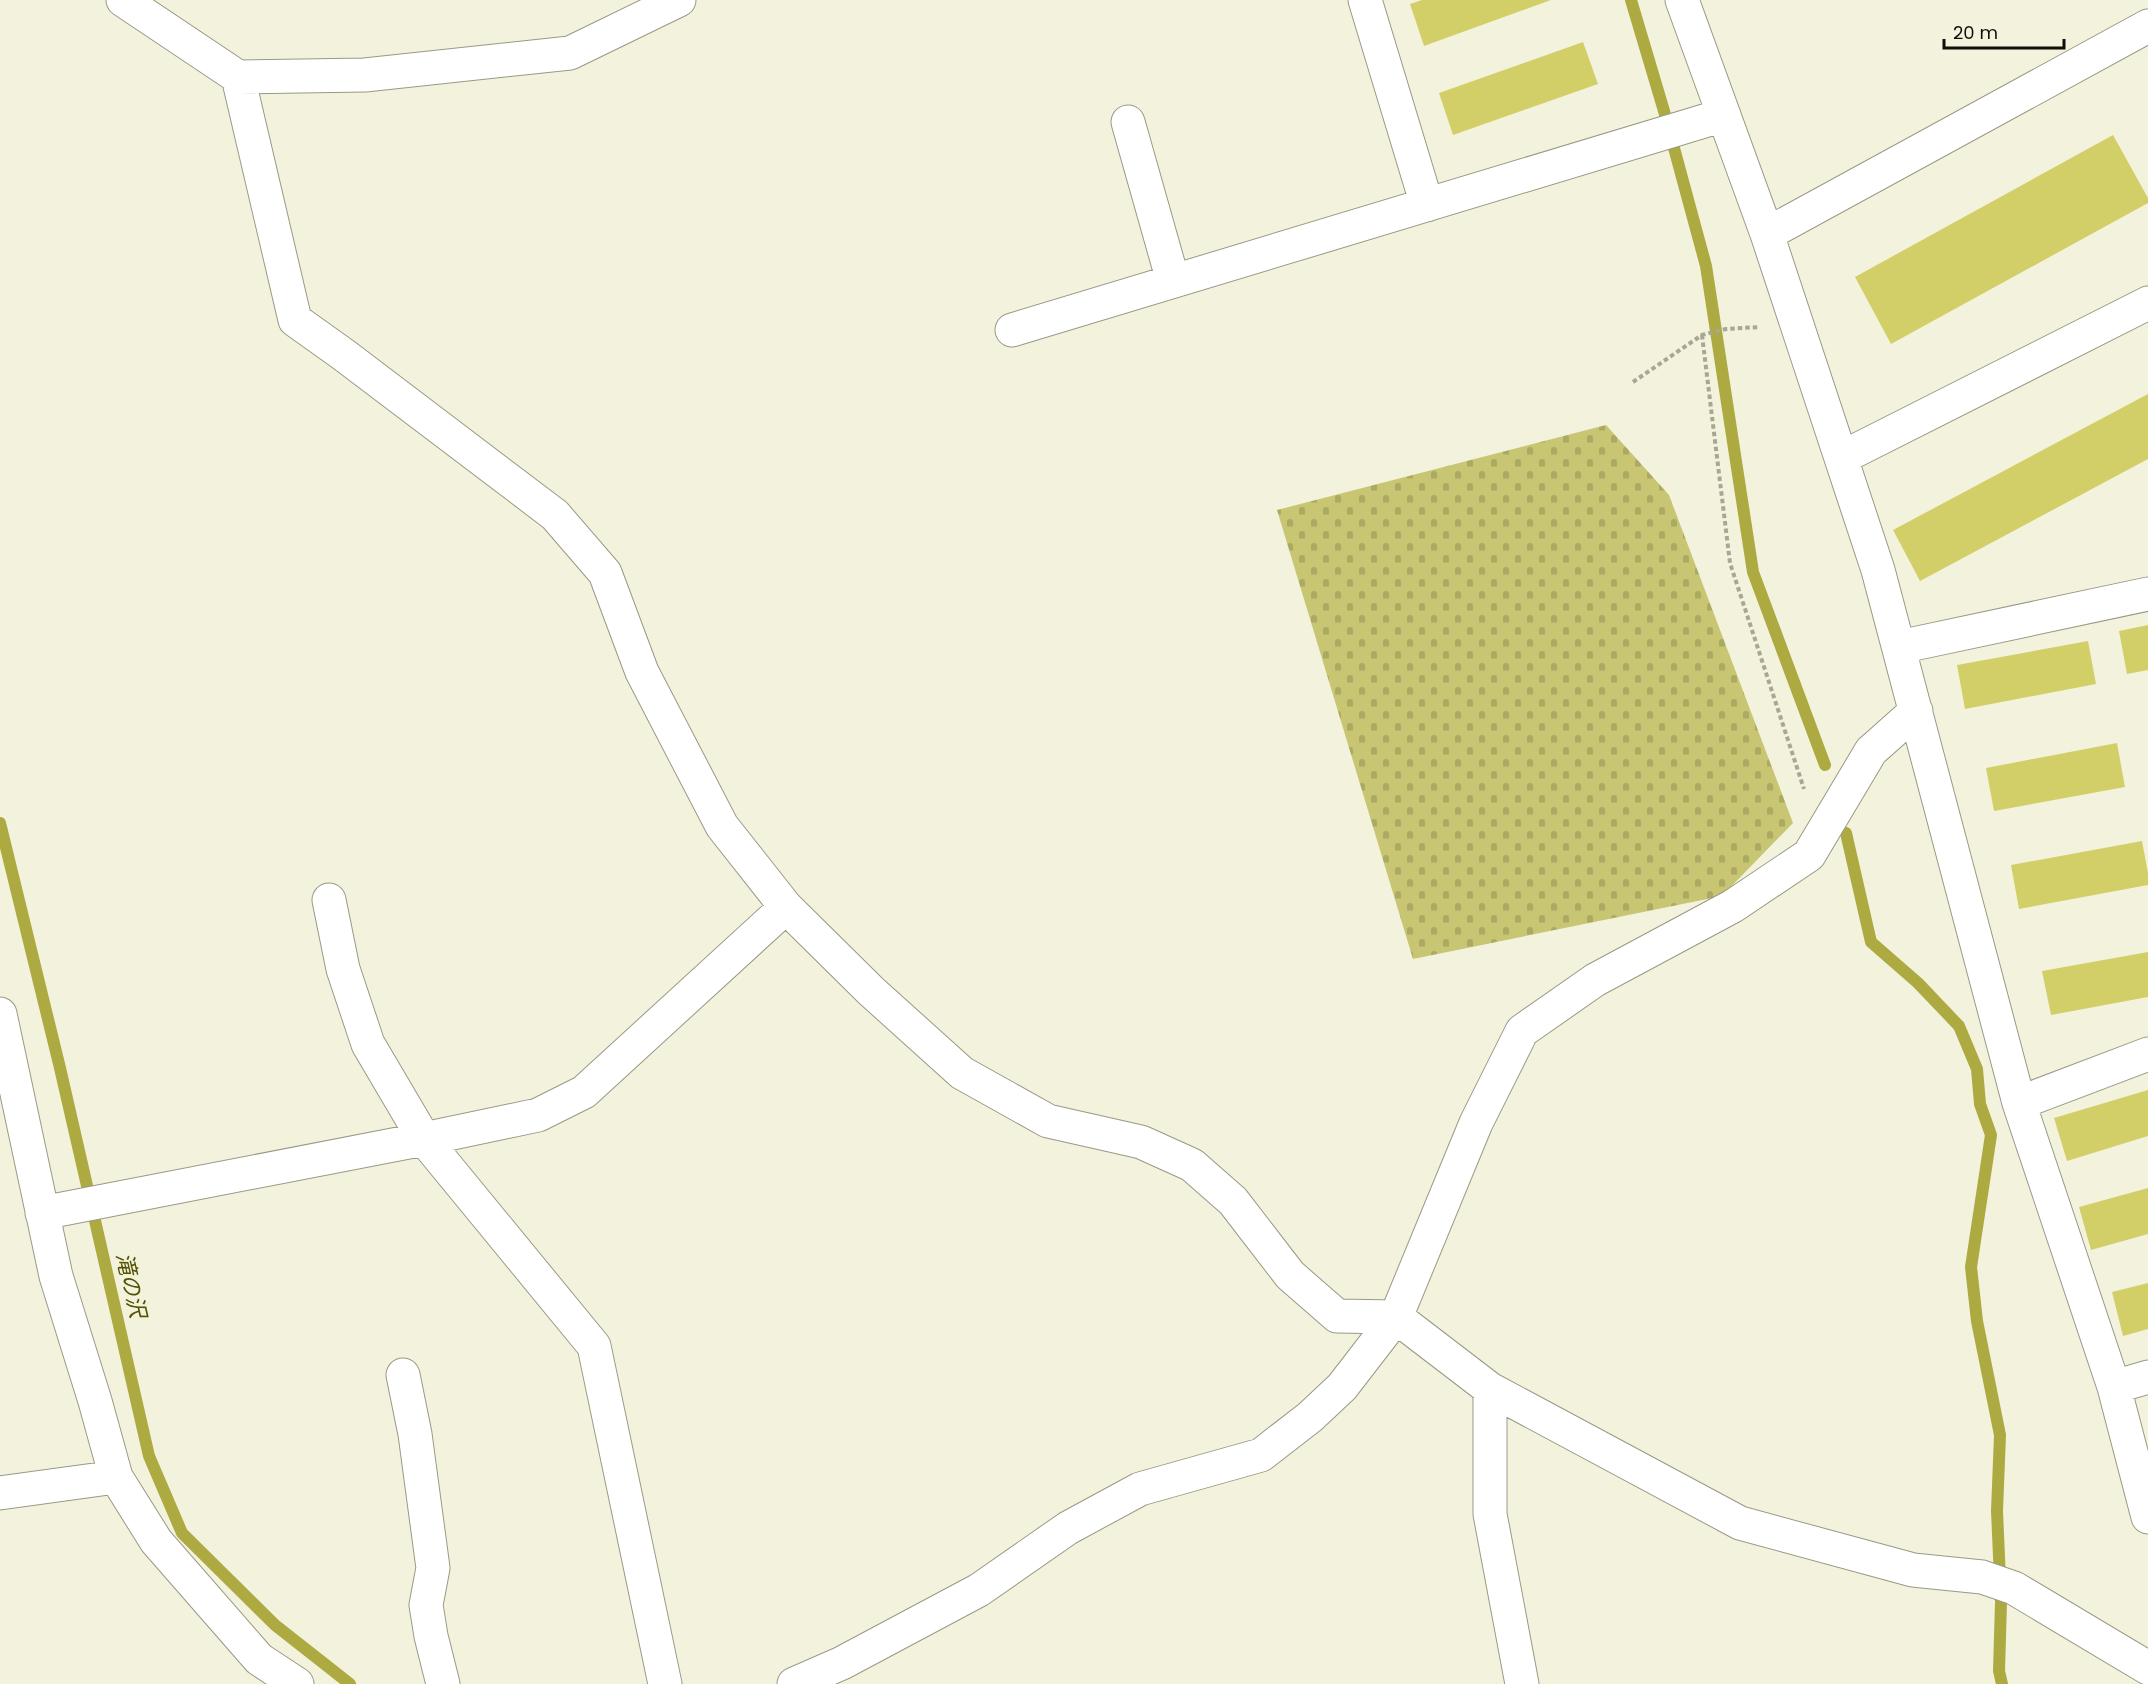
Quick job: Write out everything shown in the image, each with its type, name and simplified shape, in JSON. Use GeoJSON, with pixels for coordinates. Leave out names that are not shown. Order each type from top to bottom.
{"type":"FeatureCollection","features":[{"type":"Feature","properties":{"kind":"street"},"geometry":{"type":"LineString","coordinates":[[123,0],[238,77],[365,75],[570,53],[679,0]]}},
{"type":"Feature","properties":{"kind":"street"},"geometry":{"type":"LineString","coordinates":[[1365,0],[1427,205]]}},
{"type":"Feature","properties":{"kind":"street"},"geometry":{"type":"LineString","coordinates":[[1682,0],[1767,234],[1878,570],[2019,1103],[2114,1387],[2148,1517]]}},
{"type":"Feature","properties":{"kind":"street"},"geometry":{"type":"LineString","coordinates":[[1767,234],[2148,26]]}},
{"type":"Feature","properties":{"kind":"street"},"geometry":{"type":"LineString","coordinates":[[238,77],[295,320],[555,515],[605,573],[642,672],[722,826],[786,907],[871,991],[962,1073],[1048,1121],[1141,1142],[1192,1166],[1233,1201],[1290,1275],[1337,1316],[1396,1317],[1491,1389],[1740,1523],[1912,1570],[1982,1577],[2014,1588],[2148,1668]]}},
{"type":"Feature","properties":{"kind":"street"},"geometry":{"type":"LineString","coordinates":[[1012,330],[1724,115]]}},
{"type":"Feature","properties":{"kind":"street"},"geometry":{"type":"LineString","coordinates":[[1128,122],[1173,281]]}},
{"type":"Feature","properties":{"kind":"street"},"geometry":{"type":"LineString","coordinates":[[1841,458],[2148,303]]}},
{"type":"Feature","properties":{"kind":"street"},"geometry":{"type":"LineString","coordinates":[[1899,647],[2148,594]]}},
{"type":"Feature","properties":{"kind":"street"},"geometry":{"type":"LineString","coordinates":[[794,1684],[842,1663],[979,1590],[1068,1528],[1140,1489],[1261,1455],[1310,1417],[1342,1387],[1396,1317],[1476,1123],[1522,1031],[1595,980],[1733,906],[1809,855],[1871,750],[1916,711]]}},
{"type":"Feature","properties":{"kind":"street"},"geometry":{"type":"LineString","coordinates":[[329,900],[343,969],[368,1044],[424,1139],[594,1346],[665,1684]]}},
{"type":"Feature","properties":{"kind":"street"},"geometry":{"type":"LineString","coordinates":[[42,1213],[538,1115],[584,1092],[786,907]]}},
{"type":"Feature","properties":{"kind":"street"},"geometry":{"type":"LineString","coordinates":[[0,1014],[56,1276],[116,1477],[156,1541],[259,1659],[297,1684]]}},
{"type":"Feature","properties":{"kind":"street"},"geometry":{"type":"LineString","coordinates":[[2019,1103],[2148,1054]]}},
{"type":"Feature","properties":{"kind":"street"},"geometry":{"type":"LineString","coordinates":[[403,1375],[415,1434],[433,1568],[426,1605],[443,1684]]}},
{"type":"Feature","properties":{"kind":"street"},"geometry":{"type":"LineString","coordinates":[[2114,1387],[2148,1377]]}},
{"type":"Feature","properties":{"kind":"street"},"geometry":{"type":"LineString","coordinates":[[1491,1389],[1490,1514],[1522,1684]]}},
{"type":"Feature","properties":{"kind":"street"},"geometry":{"type":"LineString","coordinates":[[0,1493],[116,1477]]}},
{"type":"Feature","properties":{"kind":"path"},"geometry":{"type":"LineString","coordinates":[[1633,382],[1705,334],[1726,329]]}},
{"type":"Feature","properties":{"kind":"path"},"geometry":{"type":"LineString","coordinates":[[1705,334],[1730,563],[1819,835]]}},
{"type":"Feature","properties":{"kind":"green space"},"geometry":{"type":"Polygon","coordinates":[[[1606,425],[1669,495],[1793,823],[1722,896],[1413,959],[1277,510],[1606,425]]]}},
{"type":"Feature","properties":{"kind":"building"},"geometry":{"type":"Polygon","coordinates":[[[1422,0],[1551,0],[1424,46],[1410,4],[1422,0]]]}},
{"type":"Feature","properties":{"kind":"building"},"geometry":{"type":"Polygon","coordinates":[[[1583,42],[1598,84],[1453,135],[1439,93],[1583,42]]]}},
{"type":"Feature","properties":{"kind":"building"},"geometry":{"type":"Polygon","coordinates":[[[2113,135],[2148,198],[2148,203],[1891,344],[1855,277],[2113,135]]]}},
{"type":"Feature","properties":{"kind":"building"},"geometry":{"type":"Polygon","coordinates":[[[2148,394],[2148,459],[1920,581],[1893,530],[2148,394]]]}},
{"type":"Feature","properties":{"kind":"building"},"geometry":{"type":"Polygon","coordinates":[[[2148,625],[2148,670],[2127,674],[2119,631],[2148,625]]]}},
{"type":"Feature","properties":{"kind":"building"},"geometry":{"type":"Polygon","coordinates":[[[2088,641],[2096,684],[1965,709],[1957,665],[2088,641]]]}},
{"type":"Feature","properties":{"kind":"building"},"geometry":{"type":"Polygon","coordinates":[[[2117,743],[2125,787],[1994,811],[1986,768],[2117,743]]]}},
{"type":"Feature","properties":{"kind":"building"},"geometry":{"type":"Polygon","coordinates":[[[2142,841],[2148,885],[2019,909],[2011,865],[2142,841]]]}},
{"type":"Feature","properties":{"kind":"building"},"geometry":{"type":"Polygon","coordinates":[[[2148,952],[2148,997],[2051,1015],[2042,971],[2148,952]]]}},
{"type":"Feature","properties":{"kind":"building"},"geometry":{"type":"Polygon","coordinates":[[[2148,1090],[2148,1136],[2067,1161],[2054,1118],[2148,1090]]]}},
{"type":"Feature","properties":{"kind":"building"},"geometry":{"type":"Polygon","coordinates":[[[2148,1188],[2148,1234],[2091,1250],[2079,1207],[2148,1188]]]}},
{"type":"Feature","properties":{"kind":"building"},"geometry":{"type":"Polygon","coordinates":[[[2148,1283],[2148,1329],[2123,1336],[2112,1292],[2148,1283]]]}},
{"type":"Feature","properties":{"kind":"waterway"},"geometry":{"type":"LineString","coordinates":[[1631,0],[1706,266],[1753,572],[1825,765]]}},
{"type":"Feature","properties":{"kind":"waterway","name":"滝の沢"},"geometry":{"type":"LineString","coordinates":[[0,823],[60,1068],[149,1456],[182,1533],[275,1625],[350,1684]]}},
{"type":"Feature","properties":{"kind":"waterway"},"geometry":{"type":"LineString","coordinates":[[1846,833],[1871,942],[1918,983],[1959,1026],[1977,1069],[1980,1104],[1991,1135],[1971,1267],[1977,1321],[2000,1435],[1997,1511],[2001,1602],[1999,1671],[2002,1684]]}}]}
